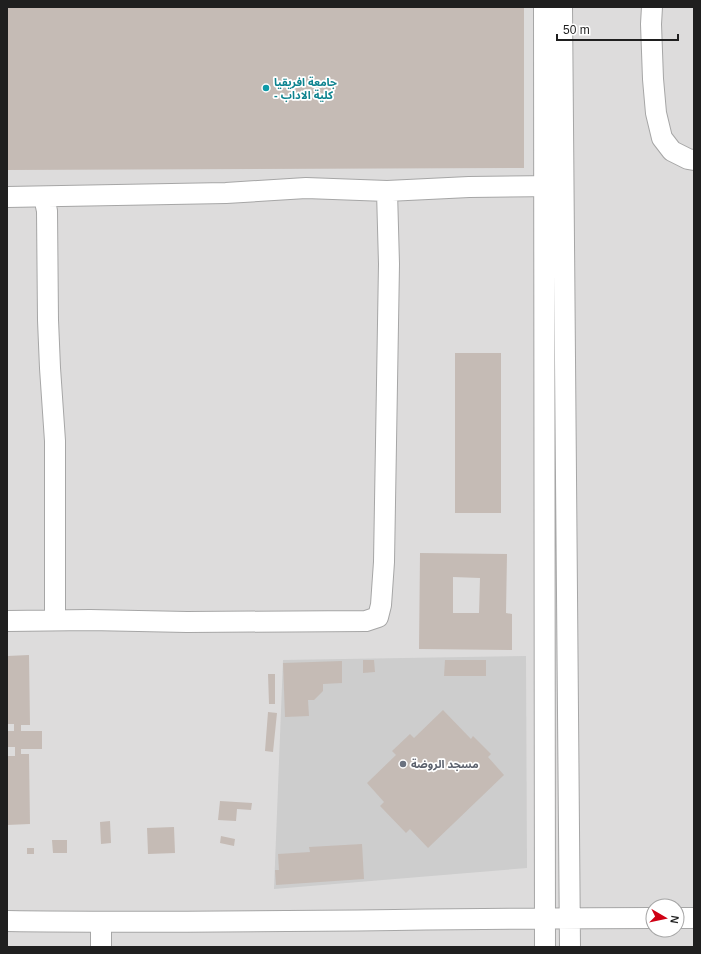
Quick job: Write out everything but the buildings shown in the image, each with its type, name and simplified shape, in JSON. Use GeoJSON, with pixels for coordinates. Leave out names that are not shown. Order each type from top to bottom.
{"type":"FeatureCollection","features":[{"type":"Feature","properties":{"kind":"street"},"geometry":{"type":"LineString","coordinates":[[544,7],[545,947]]}},
{"type":"Feature","properties":{"kind":"street"},"geometry":{"type":"LineString","coordinates":[[562,7],[570,947]]}},
{"type":"Feature","properties":{"kind":"street"},"geometry":{"type":"LineString","coordinates":[[652,7],[651,24],[653,79],[656,113],[662,138],[672,151],[688,159],[694,160]]}},
{"type":"Feature","properties":{"kind":"street"},"geometry":{"type":"LineString","coordinates":[[7,197],[226,193],[306,188],[387,191],[469,187],[564,186]]}},
{"type":"Feature","properties":{"kind":"street"},"geometry":{"type":"LineString","coordinates":[[7,621],[366,621],[378,617],[381,605],[384,562],[389,264],[387,191]]}},
{"type":"Feature","properties":{"kind":"street"},"geometry":{"type":"LineString","coordinates":[[44,197],[47,211],[48,320],[54,440],[55,620]]}},
{"type":"Feature","properties":{"kind":"street"},"geometry":{"type":"LineString","coordinates":[[7,921],[100,922],[645,918]]}},
{"type":"Feature","properties":{"kind":"street"},"geometry":{"type":"LineString","coordinates":[[100,922],[101,947]]}},
{"type":"Feature","properties":{"kind":"shaded area"},"geometry":{"type":"Polygon","coordinates":[[[7,7],[694,7],[694,947],[7,947],[7,7]]]}},
{"type":"Feature","properties":{"kind":"shaded area","name":"مسجد الروضة"},"geometry":{"type":"Polygon","coordinates":[[[526,656],[527,868],[274,889],[283,660],[526,656]]]}},
{"type":"Feature","properties":{"kind":"place","name":"جامعة افريقيا - كلية الاداب"},"geometry":{"type":"Point","coordinates":[266,88]}},
{"type":"Feature","properties":{"kind":"place","name":"مسجد الروضة"},"geometry":{"type":"Point","coordinates":[403,764]}}]}
